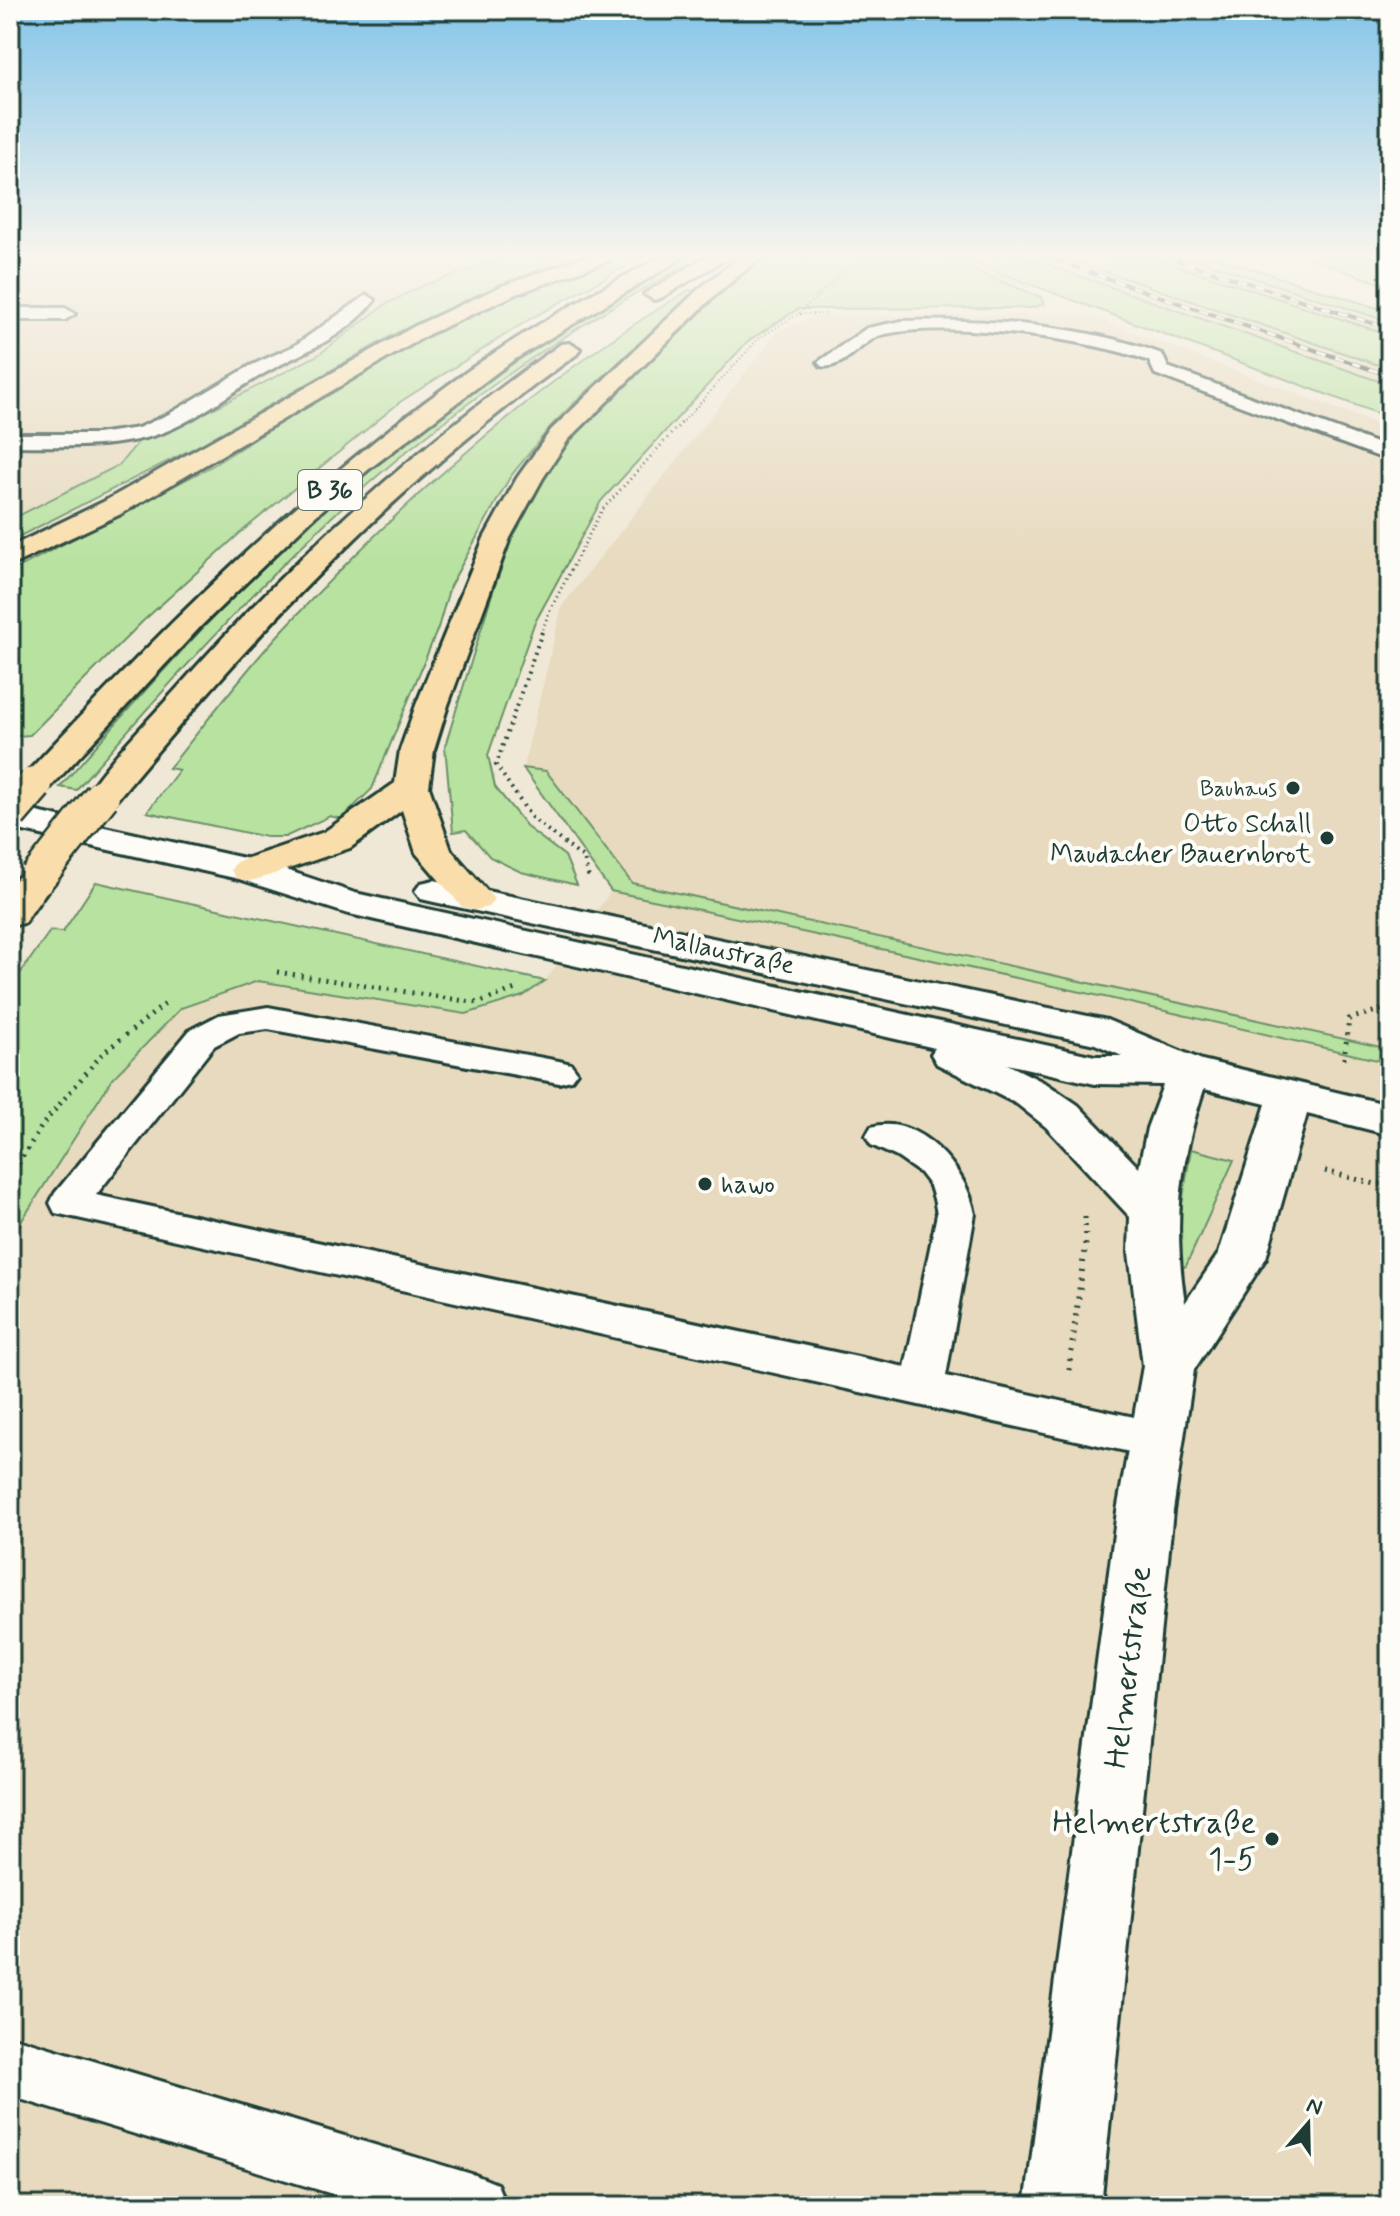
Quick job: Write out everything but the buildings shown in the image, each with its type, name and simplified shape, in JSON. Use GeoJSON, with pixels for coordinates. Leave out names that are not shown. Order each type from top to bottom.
{"type":"FeatureCollection","features":[{"type":"Feature","properties":{"kind":"highway"},"geometry":{"type":"LineString","coordinates":[[10,558],[153,485],[369,360]]}},
{"type":"Feature","properties":{"kind":"highway","name":"B 36"},"geometry":{"type":"LineString","coordinates":[[10,815],[35,784],[192,616],[314,503],[499,360]]}},
{"type":"Feature","properties":{"kind":"highway","name":"B 36"},"geometry":{"type":"LineString","coordinates":[[10,915],[102,796],[203,677],[350,525],[452,436],[553,360]]}},
{"type":"Feature","properties":{"kind":"highway"},"geometry":{"type":"LineString","coordinates":[[475,899],[434,853],[412,787],[417,750],[497,538],[530,478],[559,435],[634,360]]}},
{"type":"Feature","properties":{"kind":"highway"},"geometry":{"type":"LineString","coordinates":[[249,870],[337,840],[412,787]]}},
{"type":"Feature","properties":{"kind":"street","name":"Mallaustraße"},"geometry":{"type":"LineString","coordinates":[[10,815],[249,870],[345,902],[1095,1070],[1189,1071]]}},
{"type":"Feature","properties":{"kind":"street","name":"Mallaustraße"},"geometry":{"type":"LineString","coordinates":[[249,870],[367,877],[1107,1033],[1189,1071],[1390,1120]]}},
{"type":"Feature","properties":{"kind":"street"},"geometry":{"type":"LineString","coordinates":[[889,1022],[1032,1094],[1062,1116],[1154,1213]]}},
{"type":"Feature","properties":{"kind":"street","name":"Helmertstraße"},"geometry":{"type":"LineString","coordinates":[[1063,2206],[1145,1511],[1169,1366],[1153,1253],[1154,1213],[1169,1128],[1189,1071]]}},
{"type":"Feature","properties":{"kind":"street","name":"Helmertstraße"},"geometry":{"type":"LineString","coordinates":[[1169,1366],[1242,1258],[1291,1095]]}},
{"type":"Feature","properties":{"kind":"lane"},"geometry":{"type":"LineString","coordinates":[[10,440],[97,440],[143,433],[176,418],[277,360]]}},
{"type":"Feature","properties":{"kind":"lane"},"geometry":{"type":"LineString","coordinates":[[1157,360],[1161,370],[1390,455]]}},
{"type":"Feature","properties":{"kind":"lane"},"geometry":{"type":"LineString","coordinates":[[559,1072],[268,1018],[231,1023],[202,1038],[69,1203],[1157,1440]]}},
{"type":"Feature","properties":{"kind":"lane"},"geometry":{"type":"LineString","coordinates":[[884,1136],[906,1145],[929,1160],[949,1182],[955,1197],[956,1214],[922,1388]]}},
{"type":"Feature","properties":{"kind":"lane"},"geometry":{"type":"LineString","coordinates":[[10,2066],[475,2206]]}},
{"type":"Feature","properties":{"kind":"path"},"geometry":{"type":"LineString","coordinates":[[590,882],[584,859],[531,817],[496,765],[549,612],[602,510],[739,360]]}},
{"type":"Feature","properties":{"kind":"path"},"geometry":{"type":"LineString","coordinates":[[1338,1107],[1349,1019],[1390,1007]]}},
{"type":"Feature","properties":{"kind":"path"},"geometry":{"type":"LineString","coordinates":[[1063,1419],[1086,1237],[1084,1211]]}},
{"type":"Feature","properties":{"kind":"shaded area"},"geometry":{"type":"Polygon","coordinates":[[[10,360],[303,360],[273,374],[73,502],[10,533],[10,360]]]}},
{"type":"Feature","properties":{"kind":"shaded area"},"geometry":{"type":"Polygon","coordinates":[[[755,360],[1208,360],[1390,429],[1390,2206],[10,2206],[10,1239],[112,1079],[180,1009],[258,981],[466,1014],[523,996],[545,981],[611,891],[523,768],[562,606],[755,360]]]}},
{"type":"Feature","properties":{"kind":"shaded area"},"geometry":{"type":"Polygon","coordinates":[[[1320,360],[1365,360],[1390,369],[1390,385],[1320,360]]]}},
{"type":"Feature","properties":{"kind":"green space"},"geometry":{"type":"Polygon","coordinates":[[[307,360],[348,360],[202,444],[10,541],[10,520],[119,465],[139,441],[189,421],[307,360]]]}},
{"type":"Feature","properties":{"kind":"green space"},"geometry":{"type":"Polygon","coordinates":[[[381,360],[465,360],[400,402],[240,533],[142,622],[30,735],[17,736],[10,742],[10,572],[212,466],[381,360]]]}},
{"type":"Feature","properties":{"kind":"green space"},"geometry":{"type":"Polygon","coordinates":[[[518,360],[529,360],[447,419],[355,496],[251,597],[76,790],[60,787],[150,685],[276,555],[353,485],[518,360]]]}},
{"type":"Feature","properties":{"kind":"green space"},"geometry":{"type":"Polygon","coordinates":[[[583,360],[621,360],[551,426],[510,477],[450,586],[438,628],[372,789],[341,819],[330,816],[285,837],[266,837],[147,812],[179,770],[169,768],[238,682],[327,584],[473,446],[583,360]]]}},
{"type":"Feature","properties":{"kind":"green space"},"geometry":{"type":"Polygon","coordinates":[[[651,360],[730,360],[601,501],[534,624],[488,755],[495,787],[528,828],[565,856],[577,885],[521,872],[490,857],[466,830],[453,832],[445,746],[492,594],[519,519],[540,482],[579,430],[651,360]]]}},
{"type":"Feature","properties":{"kind":"green space"},"geometry":{"type":"Polygon","coordinates":[[[1235,360],[1320,360],[1390,385],[1390,418],[1235,360]]]}},
{"type":"Feature","properties":{"kind":"green space"},"geometry":{"type":"Polygon","coordinates":[[[1365,360],[1390,360],[1390,369],[1365,360]]]}},
{"type":"Feature","properties":{"kind":"green space"},"geometry":{"type":"Polygon","coordinates":[[[523,768],[546,771],[632,883],[1390,1049],[1390,1063],[1109,998],[611,891],[523,768]]]}},
{"type":"Feature","properties":{"kind":"green space"},"geometry":{"type":"Polygon","coordinates":[[[96,882],[545,981],[523,996],[466,1014],[258,981],[181,1008],[112,1079],[10,1239],[10,988],[50,931],[63,932],[96,882]]]}},
{"type":"Feature","properties":{"kind":"green space"},"geometry":{"type":"Polygon","coordinates":[[[1191,1149],[1234,1160],[1186,1266],[1178,1270],[1172,1263],[1191,1149]]]}},
{"type":"Feature","properties":{"kind":"railway"},"geometry":{"type":"LineString","coordinates":[[1345,360],[1390,376]]}},
{"type":"Feature","properties":{"kind":"place","name":"Bauhaus"},"geometry":{"type":"Point","coordinates":[1293,788]}},
{"type":"Feature","properties":{"kind":"place","name":"Otto Schall Maudacher Bauernbrot"},"geometry":{"type":"Point","coordinates":[1327,838]}},
{"type":"Feature","properties":{"kind":"place","name":"hawo"},"geometry":{"type":"Point","coordinates":[705,1184]}},
{"type":"Feature","properties":{"kind":"place","name":"Helmertstraße 1-5"},"geometry":{"type":"Point","coordinates":[1272,1839]}}]}
